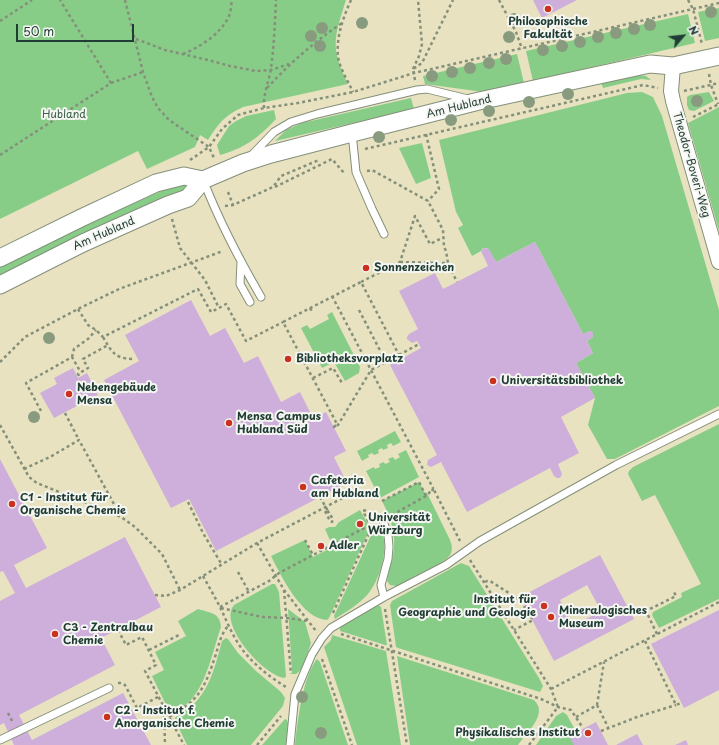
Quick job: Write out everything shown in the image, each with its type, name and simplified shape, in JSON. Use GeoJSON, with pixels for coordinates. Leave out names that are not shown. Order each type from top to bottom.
{"type":"FeatureCollection","features":[{"type":"Feature","properties":{"kind":"street","name":"Am Hubland"},"geometry":{"type":"LineString","coordinates":[[0,284],[83,243],[168,205],[188,198],[203,180],[244,163],[271,154],[479,102],[650,64],[673,66],[719,56]]}},
{"type":"Feature","properties":{"kind":"street","name":"Theodor-Boveri-Weg"},"geometry":{"type":"LineString","coordinates":[[673,66],[671,91],[678,123],[719,262]]}},
{"type":"Feature","properties":{"kind":"street"},"geometry":{"type":"LineString","coordinates":[[0,258],[156,183],[184,176],[203,180]]}},
{"type":"Feature","properties":{"kind":"lane"},"geometry":{"type":"LineString","coordinates":[[244,163],[274,132],[291,122],[317,114],[416,90],[427,89],[479,102]]}},
{"type":"Feature","properties":{"kind":"lane"},"geometry":{"type":"LineString","coordinates":[[352,133],[356,172],[384,234]]}},
{"type":"Feature","properties":{"kind":"lane"},"geometry":{"type":"LineString","coordinates":[[203,180],[213,206],[233,248],[261,297]]}},
{"type":"Feature","properties":{"kind":"lane"},"geometry":{"type":"LineString","coordinates":[[241,262],[240,284],[250,302]]}},
{"type":"Feature","properties":{"kind":"lane"},"geometry":{"type":"LineString","coordinates":[[290,745],[295,694],[312,654],[322,638],[331,628],[384,597],[446,565],[480,541],[616,465],[719,414]]}},
{"type":"Feature","properties":{"kind":"lane"},"geometry":{"type":"LineString","coordinates":[[383,520],[388,535],[389,547],[388,559],[381,584],[384,597]]}},
{"type":"Feature","properties":{"kind":"lane"},"geometry":{"type":"LineString","coordinates":[[0,740],[109,688]]}},
{"type":"Feature","properties":{"kind":"path"},"geometry":{"type":"LineString","coordinates":[[0,20],[32,0]]}},
{"type":"Feature","properties":{"kind":"path"},"geometry":{"type":"LineString","coordinates":[[60,0],[111,83]]}},
{"type":"Feature","properties":{"kind":"path"},"geometry":{"type":"LineString","coordinates":[[125,0],[144,72],[152,97],[158,108],[169,120],[209,147],[215,160]]}},
{"type":"Feature","properties":{"kind":"path"},"geometry":{"type":"LineString","coordinates":[[182,54],[195,49],[220,30],[229,15],[232,0]]}},
{"type":"Feature","properties":{"kind":"path"},"geometry":{"type":"LineString","coordinates":[[264,108],[263,101],[271,70],[276,0]]}},
{"type":"Feature","properties":{"kind":"path"},"geometry":{"type":"LineString","coordinates":[[351,0],[338,36],[338,58],[353,92]]}},
{"type":"Feature","properties":{"kind":"path"},"geometry":{"type":"LineString","coordinates":[[416,90],[413,69],[419,56],[422,44],[418,0]]}},
{"type":"Feature","properties":{"kind":"path"},"geometry":{"type":"LineString","coordinates":[[413,69],[422,63],[453,0]]}},
{"type":"Feature","properties":{"kind":"path"},"geometry":{"type":"LineString","coordinates":[[499,0],[516,32],[522,49]]}},
{"type":"Feature","properties":{"kind":"path"},"geometry":{"type":"LineString","coordinates":[[688,0],[693,9]]}},
{"type":"Feature","properties":{"kind":"path"},"geometry":{"type":"LineString","coordinates":[[209,147],[222,129],[238,115],[264,108],[353,92],[414,73],[719,3]]}},
{"type":"Feature","properties":{"kind":"path"},"geometry":{"type":"LineString","coordinates":[[266,89],[289,64],[317,40],[342,23]]}},
{"type":"Feature","properties":{"kind":"path"},"geometry":{"type":"LineString","coordinates":[[135,39],[165,50],[256,71],[271,70],[289,64]]}},
{"type":"Feature","properties":{"kind":"path"},"geometry":{"type":"LineString","coordinates":[[0,155],[111,83],[144,72]]}},
{"type":"Feature","properties":{"kind":"path"},"geometry":{"type":"LineString","coordinates":[[681,92],[719,83]]}},
{"type":"Feature","properties":{"kind":"path"},"geometry":{"type":"LineString","coordinates":[[329,157],[354,150],[366,149],[644,85],[658,88]]}},
{"type":"Feature","properties":{"kind":"path"},"geometry":{"type":"LineString","coordinates":[[678,123],[718,104],[711,85]]}},
{"type":"Feature","properties":{"kind":"path"},"geometry":{"type":"LineString","coordinates":[[422,116],[439,189],[428,201],[443,230],[444,247],[448,263],[457,282]]}},
{"type":"Feature","properties":{"kind":"path"},"geometry":{"type":"LineString","coordinates":[[213,206],[233,205],[273,187],[281,176],[323,158]]}},
{"type":"Feature","properties":{"kind":"path"},"geometry":{"type":"LineString","coordinates":[[228,192],[233,205]]}},
{"type":"Feature","properties":{"kind":"path"},"geometry":{"type":"LineString","coordinates":[[168,205],[180,248],[205,280],[218,308]]}},
{"type":"Feature","properties":{"kind":"path"},"geometry":{"type":"LineString","coordinates":[[400,262],[415,216],[430,244],[444,237]]}},
{"type":"Feature","properties":{"kind":"path"},"geometry":{"type":"LineString","coordinates":[[0,362],[25,336],[78,309],[119,289],[233,248]]}},
{"type":"Feature","properties":{"kind":"path"},"geometry":{"type":"LineString","coordinates":[[103,337],[198,289],[211,312],[226,304],[246,341],[400,262],[448,263]]}},
{"type":"Feature","properties":{"kind":"path"},"geometry":{"type":"LineString","coordinates":[[361,282],[399,355]]}},
{"type":"Feature","properties":{"kind":"path"},"geometry":{"type":"LineString","coordinates":[[332,296],[465,551],[551,689],[558,707]]}},
{"type":"Feature","properties":{"kind":"path"},"geometry":{"type":"LineString","coordinates":[[310,308],[313,313]]}},
{"type":"Feature","properties":{"kind":"path"},"geometry":{"type":"LineString","coordinates":[[78,309],[88,325],[103,337],[115,354],[123,359],[133,359]]}},
{"type":"Feature","properties":{"kind":"path"},"geometry":{"type":"LineString","coordinates":[[359,310],[386,362]]}},
{"type":"Feature","properties":{"kind":"path"},"geometry":{"type":"LineString","coordinates":[[283,322],[337,424],[334,427],[338,425],[371,370],[419,344]]}},
{"type":"Feature","properties":{"kind":"path"},"geometry":{"type":"LineString","coordinates":[[80,371],[72,357],[74,349],[88,339],[96,330]]}},
{"type":"Feature","properties":{"kind":"path"},"geometry":{"type":"LineString","coordinates":[[79,376],[78,374],[88,368],[84,359],[108,345]]}},
{"type":"Feature","properties":{"kind":"path"},"geometry":{"type":"LineString","coordinates":[[42,411],[26,383],[72,357]]}},
{"type":"Feature","properties":{"kind":"path"},"geometry":{"type":"LineString","coordinates":[[313,378],[333,368],[342,383]]}},
{"type":"Feature","properties":{"kind":"path"},"geometry":{"type":"LineString","coordinates":[[65,413],[121,517]]}},
{"type":"Feature","properties":{"kind":"path"},"geometry":{"type":"LineString","coordinates":[[0,426],[29,477],[37,483],[121,517],[135,527],[162,554],[180,590]]}},
{"type":"Feature","properties":{"kind":"path"},"geometry":{"type":"LineString","coordinates":[[24,469],[50,458],[79,440]]}},
{"type":"Feature","properties":{"kind":"path"},"geometry":{"type":"LineString","coordinates":[[382,501],[419,482],[426,496]]}},
{"type":"Feature","properties":{"kind":"path"},"geometry":{"type":"LineString","coordinates":[[220,607],[269,581],[279,573],[383,520],[426,496],[433,490]]}},
{"type":"Feature","properties":{"kind":"path"},"geometry":{"type":"LineString","coordinates":[[155,595],[166,596],[180,590],[257,543],[354,492]]}},
{"type":"Feature","properties":{"kind":"path"},"geometry":{"type":"LineString","coordinates":[[320,497],[333,519],[332,522],[325,512],[324,507]]}},
{"type":"Feature","properties":{"kind":"path"},"geometry":{"type":"LineString","coordinates":[[188,502],[222,565]]}},
{"type":"Feature","properties":{"kind":"path"},"geometry":{"type":"LineString","coordinates":[[326,511],[327,510],[329,513]]}},
{"type":"Feature","properties":{"kind":"path"},"geometry":{"type":"LineString","coordinates":[[366,510],[363,511],[371,526]]}},
{"type":"Feature","properties":{"kind":"path"},"geometry":{"type":"LineString","coordinates":[[371,526],[336,606],[328,631],[571,710],[583,728]]}},
{"type":"Feature","properties":{"kind":"path"},"geometry":{"type":"LineString","coordinates":[[305,540],[313,555]]}},
{"type":"Feature","properties":{"kind":"path"},"geometry":{"type":"LineString","coordinates":[[257,543],[284,590],[322,638]]}},
{"type":"Feature","properties":{"kind":"path"},"geometry":{"type":"LineString","coordinates":[[238,572],[249,592]]}},
{"type":"Feature","properties":{"kind":"path"},"geometry":{"type":"LineString","coordinates":[[203,576],[220,607],[228,626],[242,649],[258,666],[295,694]]}},
{"type":"Feature","properties":{"kind":"path"},"geometry":{"type":"LineString","coordinates":[[485,582],[490,581],[520,600],[533,620],[514,630]]}},
{"type":"Feature","properties":{"kind":"path"},"geometry":{"type":"LineString","coordinates":[[284,590],[291,678],[295,694]]}},
{"type":"Feature","properties":{"kind":"path"},"geometry":{"type":"LineString","coordinates":[[657,634],[646,611],[676,596],[674,592]]}},
{"type":"Feature","properties":{"kind":"path"},"geometry":{"type":"LineString","coordinates":[[384,597],[407,745]]}},
{"type":"Feature","properties":{"kind":"path"},"geometry":{"type":"LineString","coordinates":[[551,689],[719,602]]}},
{"type":"Feature","properties":{"kind":"path"},"geometry":{"type":"LineString","coordinates":[[220,607],[262,617],[308,621]]}},
{"type":"Feature","properties":{"kind":"path"},"geometry":{"type":"LineString","coordinates":[[169,717],[192,702],[200,693],[207,681],[221,637],[228,626]]}},
{"type":"Feature","properties":{"kind":"path"},"geometry":{"type":"LineString","coordinates":[[118,630],[126,645],[142,637],[156,665],[144,671],[184,745]]}},
{"type":"Feature","properties":{"kind":"path"},"geometry":{"type":"LineString","coordinates":[[149,650],[181,634]]}},
{"type":"Feature","properties":{"kind":"path"},"geometry":{"type":"LineString","coordinates":[[644,641],[676,705]]}},
{"type":"Feature","properties":{"kind":"path"},"geometry":{"type":"LineString","coordinates":[[317,646],[352,745]]}},
{"type":"Feature","properties":{"kind":"path"},"geometry":{"type":"LineString","coordinates":[[604,662],[597,706],[608,727]]}},
{"type":"Feature","properties":{"kind":"path"},"geometry":{"type":"LineString","coordinates":[[125,685],[137,708],[158,697]]}},
{"type":"Feature","properties":{"kind":"path"},"geometry":{"type":"LineString","coordinates":[[601,731],[636,717],[681,703]]}},
{"type":"Feature","properties":{"kind":"path"},"geometry":{"type":"LineString","coordinates":[[576,717],[597,706]]}},
{"type":"Feature","properties":{"kind":"path"},"geometry":{"type":"LineString","coordinates":[[529,745],[558,707]]}},
{"type":"Feature","properties":{"kind":"path"},"geometry":{"type":"LineString","coordinates":[[164,708],[165,745]]}},
{"type":"Feature","properties":{"kind":"path"},"geometry":{"type":"LineString","coordinates":[[257,745],[285,711],[293,709]]}},
{"type":"Feature","properties":{"kind":"path"},"geometry":{"type":"LineString","coordinates":[[8,712],[14,723]]}},
{"type":"Feature","properties":{"kind":"green space","name":"Hubland"},"geometry":{"type":"Polygon","coordinates":[[[0,0],[346,0],[337,34],[336,51],[338,61],[348,84],[243,107],[222,120],[208,140],[200,135],[195,147],[147,169],[138,151],[0,219],[0,0]]]}},
{"type":"Feature","properties":{"kind":"green space"},"geometry":{"type":"Polygon","coordinates":[[[719,8],[719,38],[705,41],[698,12],[719,8]]]}},
{"type":"Feature","properties":{"kind":"green space"},"geometry":{"type":"Polygon","coordinates":[[[688,14],[695,43],[533,81],[526,51],[688,14]]]}},
{"type":"Feature","properties":{"kind":"green space"},"geometry":{"type":"Polygon","coordinates":[[[517,54],[524,83],[483,92],[425,84],[423,76],[517,54]]]}},
{"type":"Feature","properties":{"kind":"green space"},"geometry":{"type":"Polygon","coordinates":[[[638,75],[646,76],[651,80],[641,79],[603,88],[601,82],[638,75]]]}},
{"type":"Feature","properties":{"kind":"green space"},"geometry":{"type":"Polygon","coordinates":[[[642,92],[653,97],[662,116],[719,310],[719,406],[615,459],[607,459],[588,425],[595,398],[576,363],[593,353],[587,341],[593,337],[593,333],[590,331],[583,334],[535,242],[496,262],[487,248],[483,248],[481,251],[472,256],[458,228],[463,225],[456,212],[439,140],[627,93],[642,92]]]}},
{"type":"Feature","properties":{"kind":"green space"},"geometry":{"type":"Polygon","coordinates":[[[709,92],[714,101],[694,111],[689,110],[687,105],[687,97],[690,95],[709,92]]]}},
{"type":"Feature","properties":{"kind":"green space"},"geometry":{"type":"Polygon","coordinates":[[[411,98],[414,109],[275,141],[286,130],[302,123],[411,98]]]}},
{"type":"Feature","properties":{"kind":"green space"},"geometry":{"type":"Polygon","coordinates":[[[719,107],[719,231],[688,123],[719,107]]]}},
{"type":"Feature","properties":{"kind":"green space"},"geometry":{"type":"Polygon","coordinates":[[[274,110],[276,119],[251,142],[220,155],[217,145],[229,126],[246,116],[274,110]]]}},
{"type":"Feature","properties":{"kind":"green space"},"geometry":{"type":"Polygon","coordinates":[[[422,143],[431,178],[416,184],[399,148],[422,143]]]}},
{"type":"Feature","properties":{"kind":"green space"},"geometry":{"type":"Polygon","coordinates":[[[182,182],[187,183],[189,189],[0,278],[0,267],[99,218],[182,182]]]}},
{"type":"Feature","properties":{"kind":"green space"},"geometry":{"type":"Polygon","coordinates":[[[332,312],[360,367],[359,373],[345,381],[334,362],[322,368],[301,328],[307,325],[310,329],[329,319],[327,315],[332,312]]]}},
{"type":"Feature","properties":{"kind":"green space"},"geometry":{"type":"Polygon","coordinates":[[[719,424],[719,599],[659,628],[652,615],[653,612],[682,597],[681,593],[701,584],[655,495],[642,501],[628,474],[633,467],[719,424]]]}},
{"type":"Feature","properties":{"kind":"green space"},"geometry":{"type":"Polygon","coordinates":[[[395,431],[401,442],[393,446],[391,443],[387,445],[388,448],[378,450],[379,453],[374,455],[372,453],[368,455],[369,457],[362,461],[357,451],[395,431]]]}},
{"type":"Feature","properties":{"kind":"green space"},"geometry":{"type":"Polygon","coordinates":[[[406,450],[419,477],[380,498],[366,471],[374,467],[375,469],[380,467],[379,464],[384,462],[385,464],[390,462],[388,459],[393,457],[395,460],[400,457],[398,454],[406,450]]]}},
{"type":"Feature","properties":{"kind":"green space"},"geometry":{"type":"Polygon","coordinates":[[[419,482],[425,493],[427,493],[450,540],[452,551],[446,559],[426,572],[399,585],[390,585],[387,581],[393,556],[394,534],[382,501],[419,482]]]}},
{"type":"Feature","properties":{"kind":"green space"},"geometry":{"type":"Polygon","coordinates":[[[360,510],[368,524],[366,530],[368,533],[329,618],[327,620],[318,618],[301,605],[293,595],[271,556],[305,540],[313,557],[333,547],[325,529],[335,527],[339,522],[360,510]]]}},
{"type":"Feature","properties":{"kind":"green space"},"geometry":{"type":"Polygon","coordinates":[[[373,531],[382,533],[384,540],[384,556],[376,581],[364,598],[335,619],[334,616],[373,531]]]}},
{"type":"Feature","properties":{"kind":"green space"},"geometry":{"type":"Polygon","coordinates":[[[461,563],[469,566],[539,678],[543,686],[540,692],[396,647],[390,605],[392,601],[461,563]]]}},
{"type":"Feature","properties":{"kind":"green space"},"geometry":{"type":"Polygon","coordinates":[[[272,584],[275,584],[279,592],[285,678],[266,669],[246,648],[237,636],[230,614],[234,605],[272,584]]]}},
{"type":"Feature","properties":{"kind":"green space"},"geometry":{"type":"Polygon","coordinates":[[[378,605],[381,607],[387,645],[340,631],[342,626],[378,605]]]}},
{"type":"Feature","properties":{"kind":"green space"},"geometry":{"type":"Polygon","coordinates":[[[198,609],[214,614],[219,618],[221,627],[205,676],[196,694],[186,704],[170,713],[152,676],[164,670],[155,652],[186,636],[178,621],[198,609]]]}},
{"type":"Feature","properties":{"kind":"green space"},"geometry":{"type":"Polygon","coordinates":[[[288,609],[305,622],[311,643],[302,669],[296,674],[292,674],[288,609]]]}},
{"type":"Feature","properties":{"kind":"green space"},"geometry":{"type":"Polygon","coordinates":[[[332,635],[386,651],[401,745],[357,745],[324,647],[331,640],[332,635]]]}},
{"type":"Feature","properties":{"kind":"green space"},"geometry":{"type":"Polygon","coordinates":[[[226,638],[238,653],[256,671],[281,692],[285,698],[283,706],[251,745],[187,745],[175,718],[195,703],[201,696],[209,682],[218,658],[222,641],[226,638]]]}},
{"type":"Feature","properties":{"kind":"green space"},"geometry":{"type":"Polygon","coordinates":[[[397,656],[534,700],[538,705],[538,717],[531,729],[518,745],[410,745],[397,656]]]}},
{"type":"Feature","properties":{"kind":"green space"},"geometry":{"type":"Polygon","coordinates":[[[317,659],[320,662],[348,745],[295,745],[304,688],[312,666],[317,659]]]}},
{"type":"Feature","properties":{"kind":"green space"},"geometry":{"type":"Polygon","coordinates":[[[563,712],[567,715],[574,728],[571,730],[579,745],[536,745],[556,716],[563,712]]]}},
{"type":"Feature","properties":{"kind":"green space"},"geometry":{"type":"Polygon","coordinates":[[[285,719],[287,720],[288,724],[286,745],[262,745],[285,719]]]}},
{"type":"Feature","properties":{"kind":"building","name":"Philosophische Fakultät"},"geometry":{"type":"Polygon","coordinates":[[[533,0],[577,0],[542,18],[533,0]]]}},
{"type":"Feature","properties":{"kind":"building","name":"Universitätsbibliothek"},"geometry":{"type":"Polygon","coordinates":[[[535,242],[583,334],[590,331],[593,333],[593,337],[587,341],[593,353],[576,363],[595,398],[561,417],[579,453],[558,464],[562,474],[560,478],[554,476],[550,468],[467,512],[441,462],[431,467],[427,465],[428,460],[437,455],[390,365],[421,348],[417,341],[412,343],[407,339],[409,334],[418,329],[399,291],[435,273],[443,289],[488,266],[481,251],[484,248],[489,249],[496,262],[535,242]]]}},
{"type":"Feature","properties":{"kind":"building","name":"Mensa Campus Hubland Süd"},"geometry":{"type":"Polygon","coordinates":[[[191,300],[210,336],[225,328],[244,363],[258,356],[281,402],[300,392],[313,418],[326,412],[346,451],[334,457],[347,483],[216,551],[189,499],[171,508],[104,380],[139,361],[125,335],[191,300]]]}},
{"type":"Feature","properties":{"kind":"building","name":"Nebengebäude Mensa"},"geometry":{"type":"Polygon","coordinates":[[[73,368],[78,378],[87,373],[98,395],[54,418],[40,393],[57,384],[54,378],[73,368]]]}},
{"type":"Feature","properties":{"kind":"building","name":"C3 - Zentralbau Chemie"},"geometry":{"type":"Polygon","coordinates":[[[0,459],[47,548],[14,565],[26,588],[125,537],[161,607],[101,638],[115,665],[19,715],[32,740],[123,693],[151,745],[14,745],[4,723],[0,725],[0,601],[15,593],[3,571],[0,572],[0,459]]]}},
{"type":"Feature","properties":{"kind":"building","name":"Institut für Geographie und Geologie"},"geometry":{"type":"Polygon","coordinates":[[[600,555],[634,619],[554,661],[520,597],[600,555]],[[587,585],[560,600],[573,626],[601,611],[587,585]]]}},
{"type":"Feature","properties":{"kind":"building"},"geometry":{"type":"Polygon","coordinates":[[[719,610],[719,690],[684,708],[651,644],[719,610]]]}},
{"type":"Feature","properties":{"kind":"building","name":"Physikalisches Institut"},"geometry":{"type":"Polygon","coordinates":[[[596,722],[608,745],[574,745],[569,736],[596,722]]]}},
{"type":"Feature","properties":{"kind":"building"},"geometry":{"type":"Polygon","coordinates":[[[637,734],[643,745],[616,745],[637,734]]]}},
{"type":"Feature","properties":{"kind":"building"},"geometry":{"type":"Polygon","coordinates":[[[686,740],[688,745],[675,745],[686,740]]]}},
{"type":"Feature","properties":{"kind":"place","name":"Philosophische Fakultät"},"geometry":{"type":"Point","coordinates":[548,9]}},
{"type":"Feature","properties":{"kind":"place","name":"Sonnenzeichen"},"geometry":{"type":"Point","coordinates":[366,268]}},
{"type":"Feature","properties":{"kind":"place","name":"Bibliotheksvorplatz"},"geometry":{"type":"Point","coordinates":[288,359]}},
{"type":"Feature","properties":{"kind":"place","name":"Universitätsbibliothek"},"geometry":{"type":"Point","coordinates":[493,381]}},
{"type":"Feature","properties":{"kind":"place","name":"Nebengebäude Mensa"},"geometry":{"type":"Point","coordinates":[69,394]}},
{"type":"Feature","properties":{"kind":"place","name":"Mensa Campus Hubland Süd"},"geometry":{"type":"Point","coordinates":[229,423]}},
{"type":"Feature","properties":{"kind":"place","name":"Cafeteria am Hubland"},"geometry":{"type":"Point","coordinates":[303,487]}},
{"type":"Feature","properties":{"kind":"place","name":"C1 - Institut für Organische Chemie"},"geometry":{"type":"Point","coordinates":[12,504]}},
{"type":"Feature","properties":{"kind":"place","name":"Universität Würzburg"},"geometry":{"type":"Point","coordinates":[360,524]}},
{"type":"Feature","properties":{"kind":"place","name":"Adler"},"geometry":{"type":"Point","coordinates":[321,546]}},
{"type":"Feature","properties":{"kind":"place","name":"Institut für Geographie und Geologie"},"geometry":{"type":"Point","coordinates":[544,606]}},
{"type":"Feature","properties":{"kind":"place","name":"Mineralogisches Museum"},"geometry":{"type":"Point","coordinates":[551,617]}},
{"type":"Feature","properties":{"kind":"place","name":"C3 - Zentralbau Chemie"},"geometry":{"type":"Point","coordinates":[55,634]}},
{"type":"Feature","properties":{"kind":"place","name":"C2 - Institut f. Anorganische Chemie"},"geometry":{"type":"Point","coordinates":[107,717]}},
{"type":"Feature","properties":{"kind":"place","name":"Physikalisches Institut"},"geometry":{"type":"Point","coordinates":[588,733]}}]}
